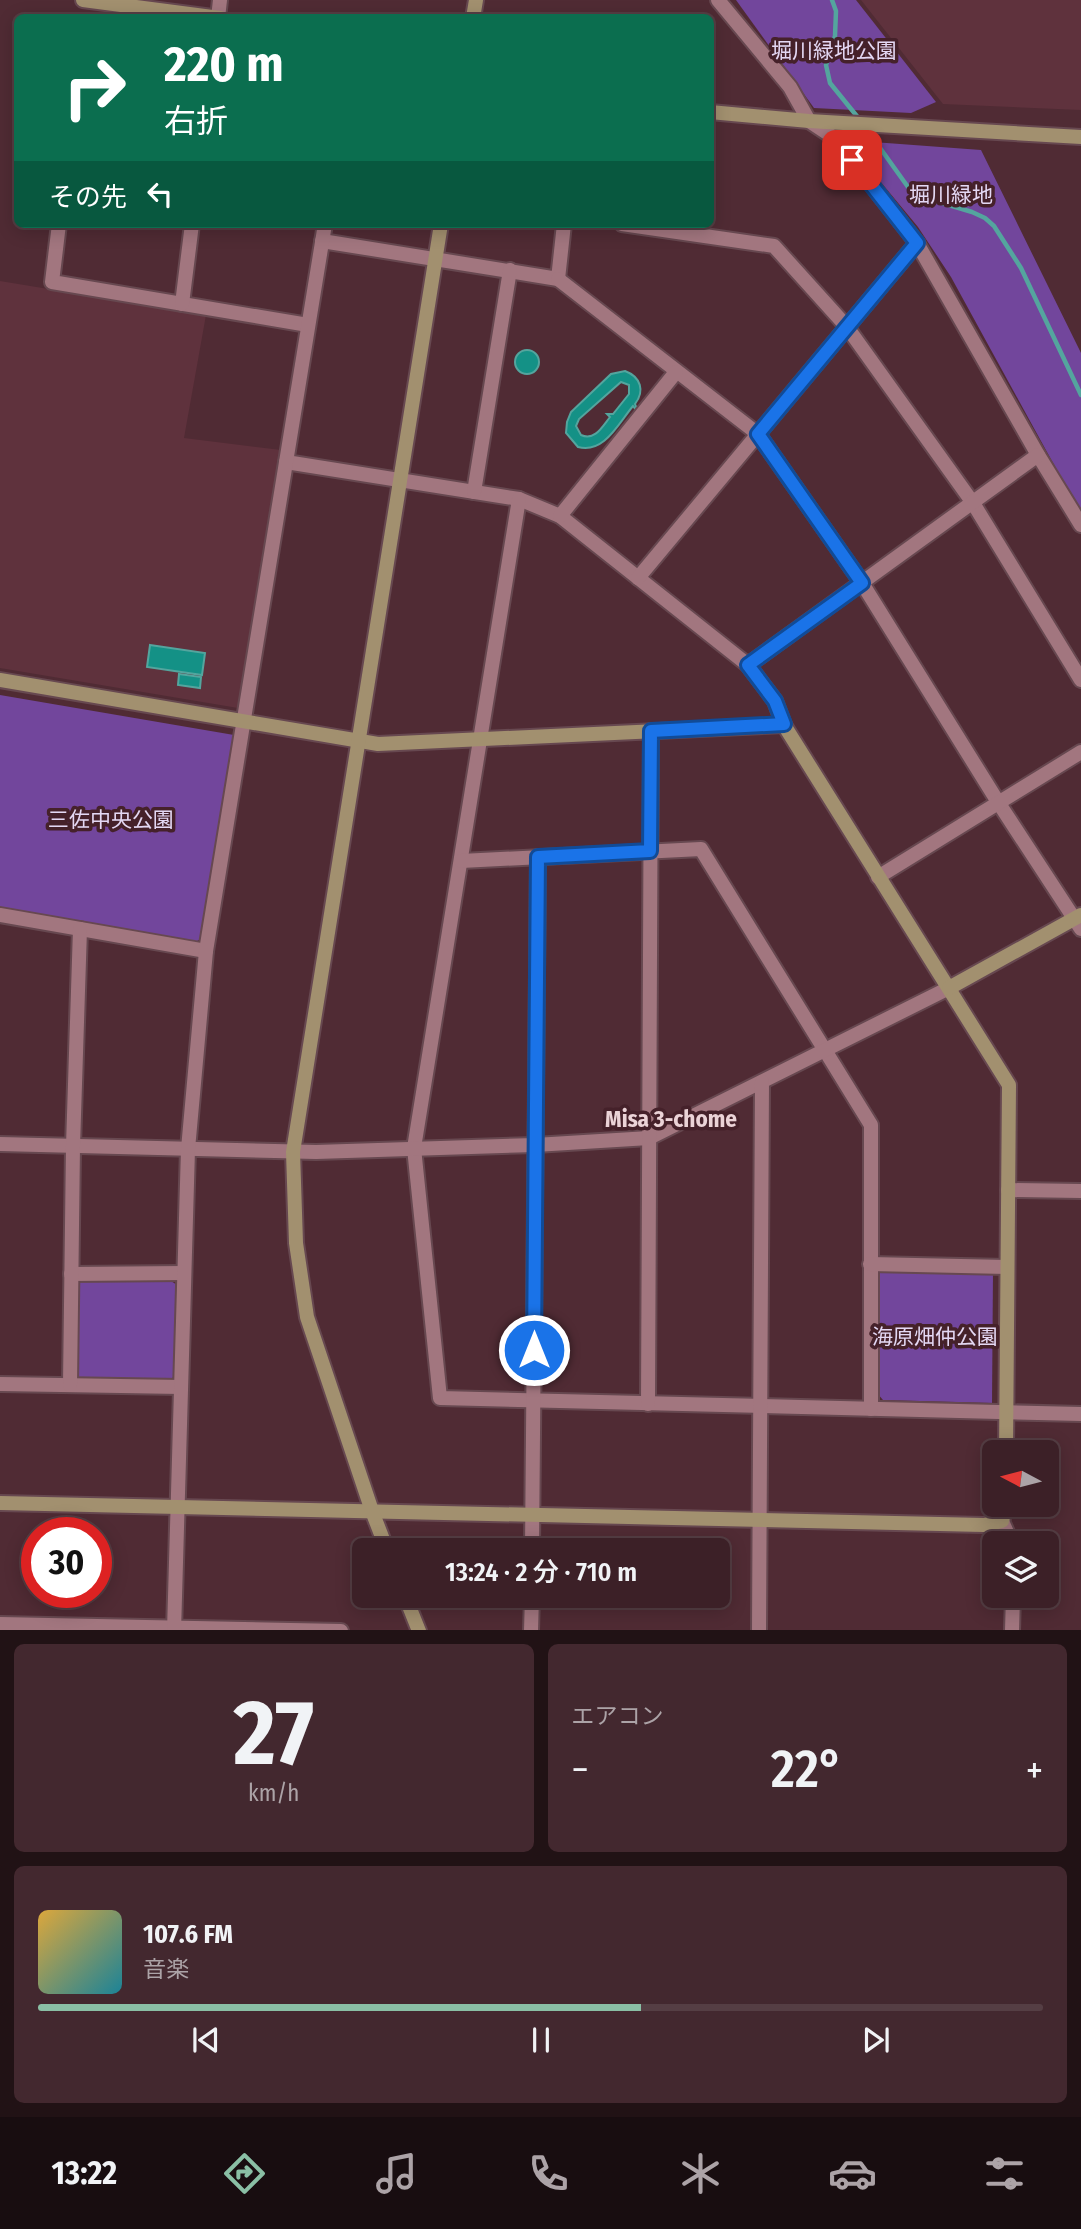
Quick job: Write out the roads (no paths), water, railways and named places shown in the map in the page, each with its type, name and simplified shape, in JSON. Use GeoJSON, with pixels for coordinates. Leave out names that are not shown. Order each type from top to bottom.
{"type":"FeatureCollection","features":[{"type":"Feature","properties":{"kind":"street"},"geometry":{"type":"LineString","coordinates":[[83,0],[194,14]]}},
{"type":"Feature","properties":{"kind":"street"},"geometry":{"type":"LineString","coordinates":[[718,0],[790,87],[808,121],[836,139],[917,243],[1081,525]]}},
{"type":"Feature","properties":{"kind":"street"},"geometry":{"type":"LineString","coordinates":[[714,112],[808,121],[1081,137]]}},
{"type":"Feature","properties":{"kind":"street"},"geometry":{"type":"LineString","coordinates":[[59,228],[52,282],[308,325]]}},
{"type":"Feature","properties":{"kind":"street"},"geometry":{"type":"LineString","coordinates":[[182,304],[192,228]]}},
{"type":"Feature","properties":{"kind":"street"},"geometry":{"type":"LineString","coordinates":[[174,1629],[188,1149],[206,951],[324,228]]}},
{"type":"Feature","properties":{"kind":"street"},"geometry":{"type":"LineString","coordinates":[[382,1538],[307,1318],[296,1243],[293,1152],[439,228]]}},
{"type":"Feature","properties":{"kind":"street"},"geometry":{"type":"LineString","coordinates":[[558,279],[564,228]]}},
{"type":"Feature","properties":{"kind":"street"},"geometry":{"type":"LineString","coordinates":[[678,228],[774,246],[847,327],[972,503],[1081,680]]}},
{"type":"Feature","properties":{"kind":"street"},"geometry":{"type":"LineString","coordinates":[[0,1144],[293,1152],[535,1145],[649,1138],[1079,921],[998,802],[862,583],[758,434],[558,279],[322,241]]}},
{"type":"Feature","properties":{"kind":"street"},"geometry":{"type":"LineString","coordinates":[[638,578],[917,243]]}},
{"type":"Feature","properties":{"kind":"street"},"geometry":{"type":"LineString","coordinates":[[474,492],[510,270]]}},
{"type":"Feature","properties":{"kind":"street"},"geometry":{"type":"LineString","coordinates":[[560,516],[676,372]]}},
{"type":"Feature","properties":{"kind":"street"},"geometry":{"type":"LineString","coordinates":[[748,665],[1038,455]]}},
{"type":"Feature","properties":{"kind":"street"},"geometry":{"type":"LineString","coordinates":[[286,462],[519,499],[560,516],[748,665],[775,701],[784,724],[1009,1086],[1006,1440]]}},
{"type":"Feature","properties":{"kind":"street"},"geometry":{"type":"LineString","coordinates":[[519,499],[414,1148],[440,1398],[1081,1414]]}},
{"type":"Feature","properties":{"kind":"street"},"geometry":{"type":"LineString","coordinates":[[0,680],[378,744],[784,724]]}},
{"type":"Feature","properties":{"kind":"street"},"geometry":{"type":"LineString","coordinates":[[648,1404],[651,731]]}},
{"type":"Feature","properties":{"kind":"street"},"geometry":{"type":"LineString","coordinates":[[878,877],[1081,752]]}},
{"type":"Feature","properties":{"kind":"street"},"geometry":{"type":"LineString","coordinates":[[461,861],[701,849],[871,1125],[872,1409]]}},
{"type":"Feature","properties":{"kind":"street"},"geometry":{"type":"LineString","coordinates":[[532,1538],[538,857]]}},
{"type":"Feature","properties":{"kind":"street"},"geometry":{"type":"LineString","coordinates":[[0,915],[206,951]]}},
{"type":"Feature","properties":{"kind":"street"},"geometry":{"type":"LineString","coordinates":[[70,1385],[73,1146],[80,929]]}},
{"type":"Feature","properties":{"kind":"street"},"geometry":{"type":"LineString","coordinates":[[760,1630],[762,1082]]}},
{"type":"Feature","properties":{"kind":"street"},"geometry":{"type":"LineString","coordinates":[[1008,1190],[1081,1191]]}},
{"type":"Feature","properties":{"kind":"street"},"geometry":{"type":"LineString","coordinates":[[870,1264],[1007,1266]]}},
{"type":"Feature","properties":{"kind":"street"},"geometry":{"type":"LineString","coordinates":[[71,1274],[184,1273]]}},
{"type":"Feature","properties":{"kind":"street"},"geometry":{"type":"LineString","coordinates":[[0,1384],[181,1387]]}},
{"type":"Feature","properties":{"kind":"street"},"geometry":{"type":"LineString","coordinates":[[0,1503],[984,1525],[1002,1521]]}},
{"type":"Feature","properties":{"kind":"street"},"geometry":{"type":"LineString","coordinates":[[1003,1517],[1006,1531]]}},
{"type":"Feature","properties":{"kind":"street"},"geometry":{"type":"LineString","coordinates":[[410,1608],[419,1630]]}},
{"type":"Feature","properties":{"kind":"street"},"geometry":{"type":"LineString","coordinates":[[531,1630],[532,1608]]}},
{"type":"Feature","properties":{"kind":"street"},"geometry":{"type":"LineString","coordinates":[[1012,1630],[1013,1608]]}},
{"type":"Feature","properties":{"kind":"street"},"geometry":{"type":"LineString","coordinates":[[0,1624],[62,1628],[341,1630]]}},
{"type":"Feature","properties":{"kind":"water"},"geometry":{"type":"Polygon","coordinates":[[[527,350],[536,353],[539,362],[536,371],[527,374],[518,371],[515,362],[518,353],[527,350]]]}},
{"type":"Feature","properties":{"kind":"water"},"geometry":{"type":"Polygon","coordinates":[[[625,371],[638,381],[640,394],[635,404],[637,409],[633,406],[603,442],[587,448],[578,447],[566,433],[571,412],[611,374],[625,371]],[[621,382],[579,419],[576,426],[581,435],[594,435],[601,429],[610,417],[607,414],[613,414],[629,394],[629,385],[621,382]]]}},
{"type":"Feature","properties":{"kind":"water"},"geometry":{"type":"Polygon","coordinates":[[[150,645],[205,653],[202,675],[147,667],[150,645]]]}},
{"type":"Feature","properties":{"kind":"water"},"geometry":{"type":"Polygon","coordinates":[[[179,674],[201,677],[200,688],[178,685],[179,674]]]}},
{"type":"Feature","properties":{"kind":"waterway"},"geometry":{"type":"LineString","coordinates":[[832,0],[836,11],[835,36],[826,65],[830,83],[860,120]]}},
{"type":"Feature","properties":{"kind":"waterway"},"geometry":{"type":"LineString","coordinates":[[865,127],[908,187],[919,196],[972,212],[994,226],[1021,268],[1081,395]]}},
{"type":"Feature","properties":{"kind":"district","name":"Misa 3-chome"},"geometry":{"type":"Point","coordinates":[671,1119]}},
{"type":"Feature","properties":{"kind":"park label","name":"堀川緑地公園"},"geometry":{"type":"Point","coordinates":[834,51]}},
{"type":"Feature","properties":{"kind":"park label","name":"堀川緑地"},"geometry":{"type":"Point","coordinates":[951,195]}},
{"type":"Feature","properties":{"kind":"park label","name":"三佐中央公園"},"geometry":{"type":"Point","coordinates":[111,820]}},
{"type":"Feature","properties":{"kind":"park label","name":"海原畑仲公園"},"geometry":{"type":"Point","coordinates":[935,1337]}}]}
